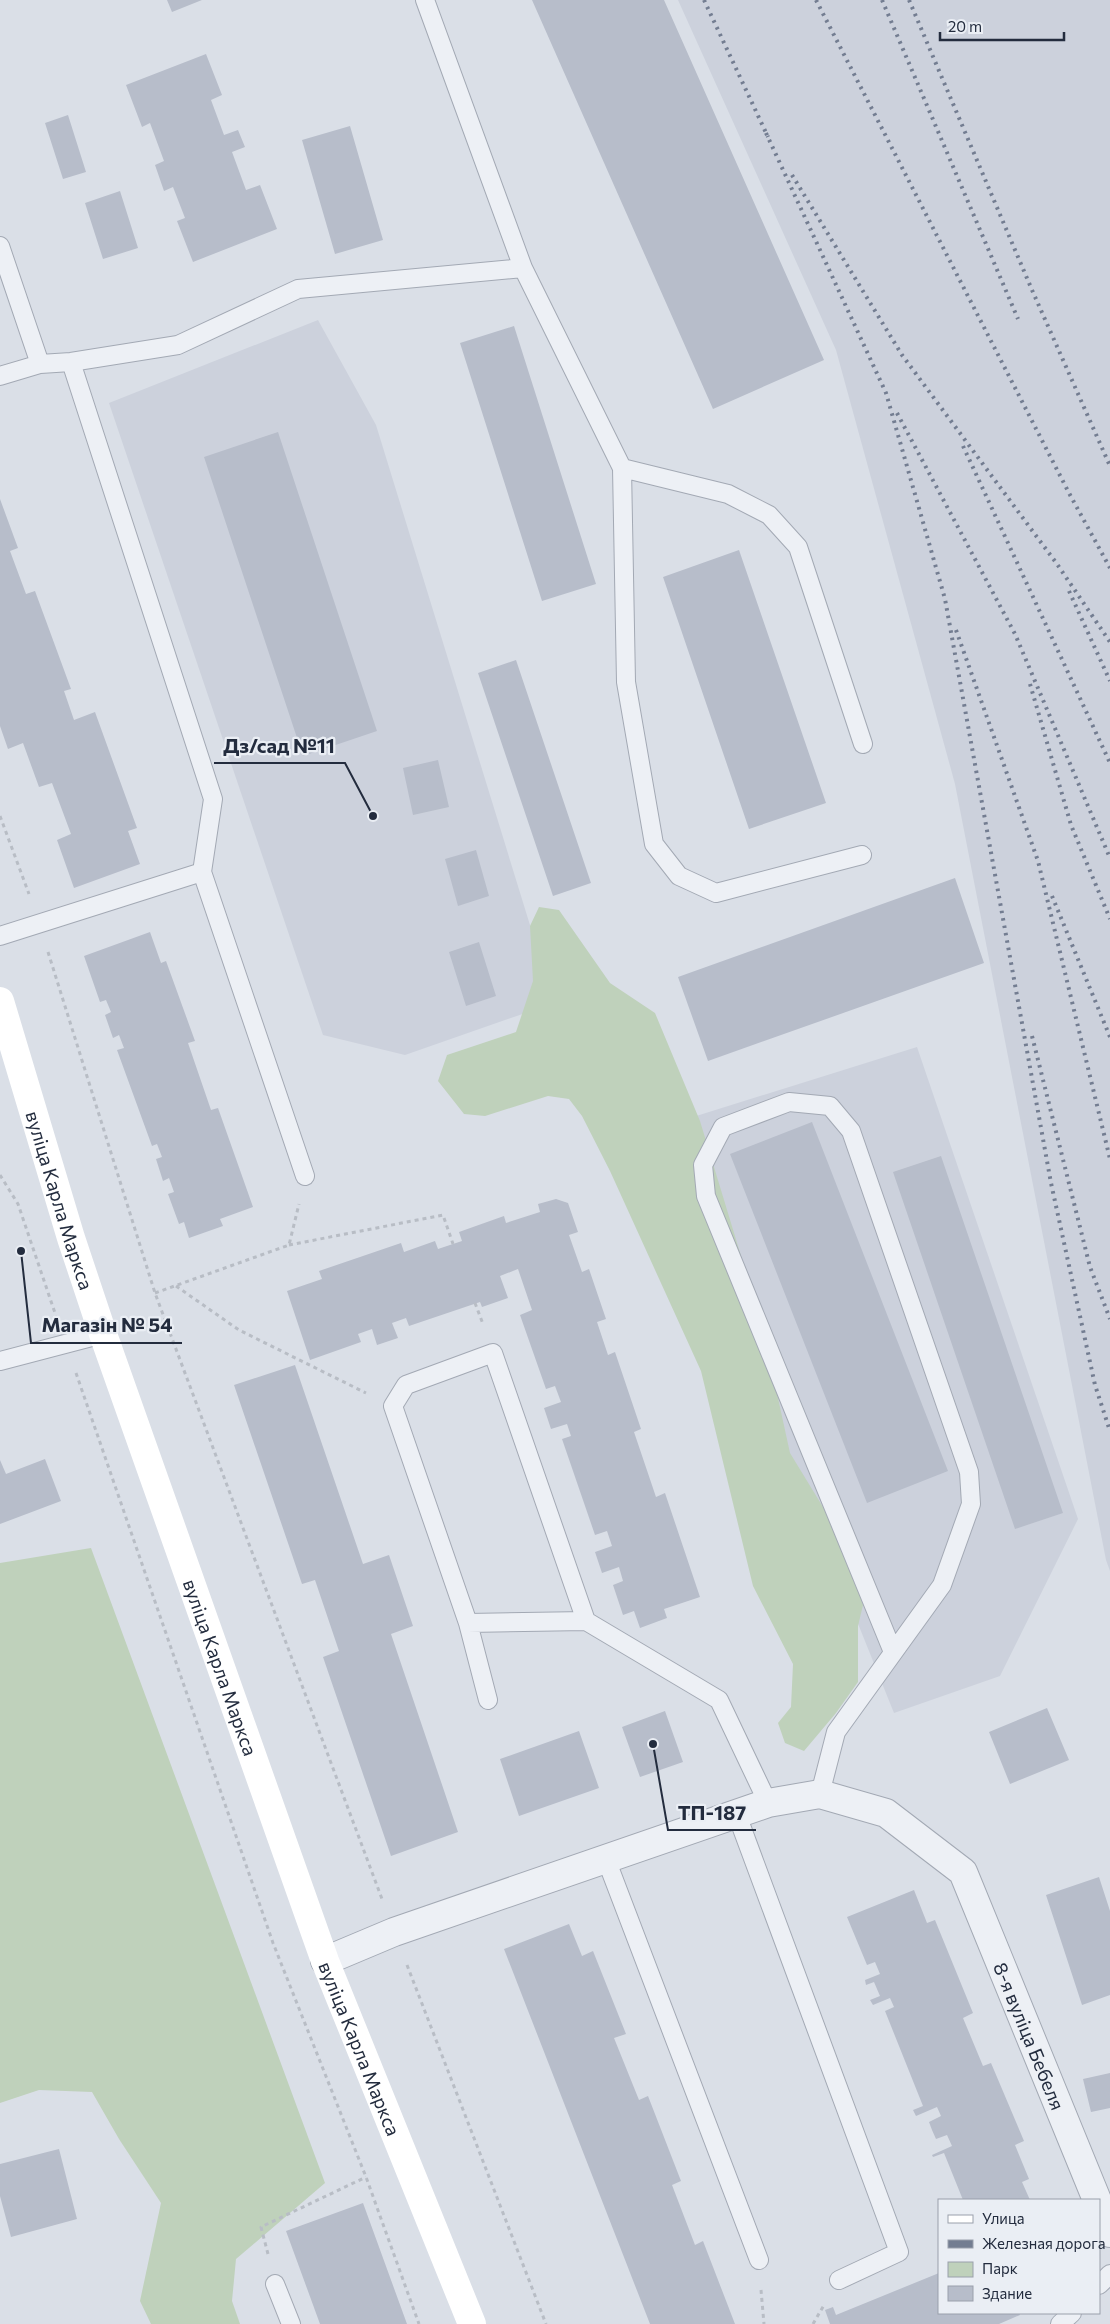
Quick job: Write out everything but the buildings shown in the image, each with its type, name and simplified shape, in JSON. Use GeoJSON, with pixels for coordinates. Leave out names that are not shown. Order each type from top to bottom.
{"type":"FeatureCollection","features":[{"type":"Feature","properties":{"kind":"main road","name":"вуліца Карла Маркса"},"geometry":{"type":"LineString","coordinates":[[0,1001],[6,1038],[102,1334],[325,1961],[472,2324]]}},
{"type":"Feature","properties":{"kind":"street"},"geometry":{"type":"LineString","coordinates":[[325,1961],[394,1932],[737,1815],[768,1802],[820,1794]]}},
{"type":"Feature","properties":{"kind":"street","name":"8-я вуліца Бебеля"},"geometry":{"type":"LineString","coordinates":[[820,1794],[886,1813],[963,1872],[1096,2199]]}},
{"type":"Feature","properties":{"kind":"street"},"geometry":{"type":"LineString","coordinates":[[1100,2208],[1110,2233]]}},
{"type":"Feature","properties":{"kind":"lane"},"geometry":{"type":"LineString","coordinates":[[425,0],[523,268],[622,468],[626,682],[654,844],[679,876],[716,893],[862,855]]}},
{"type":"Feature","properties":{"kind":"lane"},"geometry":{"type":"LineString","coordinates":[[0,246],[40,364]]}},
{"type":"Feature","properties":{"kind":"lane"},"geometry":{"type":"LineString","coordinates":[[0,376],[40,364],[71,362],[178,345],[298,289],[523,268]]}},
{"type":"Feature","properties":{"kind":"lane"},"geometry":{"type":"LineString","coordinates":[[71,362],[213,799],[202,872],[305,1176]]}},
{"type":"Feature","properties":{"kind":"lane"},"geometry":{"type":"LineString","coordinates":[[622,468],[728,494],[769,515],[798,547],[863,744]]}},
{"type":"Feature","properties":{"kind":"lane"},"geometry":{"type":"LineString","coordinates":[[0,936],[202,872]]}},
{"type":"Feature","properties":{"kind":"lane"},"geometry":{"type":"LineString","coordinates":[[820,1794],[836,1732],[942,1585],[971,1504],[969,1472],[851,1131],[830,1106],[789,1102],[723,1127],[703,1165],[706,1196],[893,1652]]}},
{"type":"Feature","properties":{"kind":"lane"},"geometry":{"type":"LineString","coordinates":[[0,1361],[102,1334]]}},
{"type":"Feature","properties":{"kind":"lane"},"geometry":{"type":"LineString","coordinates":[[488,1700],[468,1623],[393,1406],[406,1385],[493,1353],[586,1621]]}},
{"type":"Feature","properties":{"kind":"lane"},"geometry":{"type":"LineString","coordinates":[[468,1623],[586,1621],[719,1700],[768,1802]]}},
{"type":"Feature","properties":{"kind":"lane"},"geometry":{"type":"LineString","coordinates":[[737,1815],[899,2252],[840,2280]]}},
{"type":"Feature","properties":{"kind":"lane"},"geometry":{"type":"LineString","coordinates":[[606,1859],[759,2260]]}},
{"type":"Feature","properties":{"kind":"lane"},"geometry":{"type":"LineString","coordinates":[[1100,2284],[1110,2274]]}},
{"type":"Feature","properties":{"kind":"lane"},"geometry":{"type":"LineString","coordinates":[[275,2284],[291,2324]]}},
{"type":"Feature","properties":{"kind":"lane"},"geometry":{"type":"LineString","coordinates":[[1060,2324],[1071,2314]]}},
{"type":"Feature","properties":{"kind":"path"},"geometry":{"type":"LineString","coordinates":[[0,816],[39,923],[155,1293],[394,1932],[546,2324]]}},
{"type":"Feature","properties":{"kind":"path"},"geometry":{"type":"LineString","coordinates":[[0,1175],[18,1204],[273,1943],[366,2177],[419,2324]]}},
{"type":"Feature","properties":{"kind":"path"},"geometry":{"type":"LineString","coordinates":[[289,1244],[305,1176]]}},
{"type":"Feature","properties":{"kind":"path"},"geometry":{"type":"LineString","coordinates":[[155,1293],[289,1244],[443,1215],[453,1244]]}},
{"type":"Feature","properties":{"kind":"path"},"geometry":{"type":"LineString","coordinates":[[176,1286],[239,1330],[393,1406]]}},
{"type":"Feature","properties":{"kind":"path"},"geometry":{"type":"LineString","coordinates":[[275,2284],[261,2227],[366,2177]]}},
{"type":"Feature","properties":{"kind":"shaded area"},"geometry":{"type":"Polygon","coordinates":[[[678,0],[1110,0],[1110,1571],[1106,1560],[955,784],[836,350],[678,0]]]}},
{"type":"Feature","properties":{"kind":"shaded area"},"geometry":{"type":"Polygon","coordinates":[[[318,320],[376,425],[554,1003],[405,1055],[323,1035],[109,403],[318,320]]]}},
{"type":"Feature","properties":{"kind":"shaded area"},"geometry":{"type":"Polygon","coordinates":[[[917,1047],[1078,1519],[1000,1676],[894,1713],[658,1128],[917,1047]]]}},
{"type":"Feature","properties":{"kind":"green space"},"geometry":{"type":"Polygon","coordinates":[[[539,907],[559,910],[610,983],[655,1013],[700,1121],[762,1325],[790,1453],[837,1530],[863,1605],[858,1626],[858,1682],[836,1713],[804,1751],[785,1743],[778,1723],[791,1707],[793,1664],[753,1586],[701,1371],[610,1171],[582,1116],[569,1099],[548,1096],[485,1116],[464,1114],[438,1081],[447,1055],[516,1032],[533,981],[530,926],[539,907]]]}},
{"type":"Feature","properties":{"kind":"green space"},"geometry":{"type":"Polygon","coordinates":[[[91,1548],[325,2183],[236,2259],[232,2301],[240,2324],[151,2324],[140,2301],[161,2203],[119,2139],[92,2092],[39,2090],[0,2103],[0,1563],[91,1548]]]}},
{"type":"Feature","properties":{"kind":"railway"},"geometry":{"type":"LineString","coordinates":[[704,0],[768,137]]}},
{"type":"Feature","properties":{"kind":"railway"},"geometry":{"type":"LineString","coordinates":[[816,0],[1069,493],[1110,568]]}},
{"type":"Feature","properties":{"kind":"railway"},"geometry":{"type":"LineString","coordinates":[[882,0],[1018,319]]}},
{"type":"Feature","properties":{"kind":"railway"},"geometry":{"type":"LineString","coordinates":[[909,0],[1032,290],[1110,466]]}},
{"type":"Feature","properties":{"kind":"railway"},"geometry":{"type":"LineString","coordinates":[[766,133],[886,393],[945,599],[1051,1183],[1095,1385],[1110,1431]]}},
{"type":"Feature","properties":{"kind":"railway"},"geometry":{"type":"LineString","coordinates":[[792,175],[902,355],[1057,564],[1110,642]]}},
{"type":"Feature","properties":{"kind":"railway"},"geometry":{"type":"LineString","coordinates":[[897,413],[1015,634],[1110,858]]}},
{"type":"Feature","properties":{"kind":"railway"},"geometry":{"type":"LineString","coordinates":[[963,446],[1110,763]]}},
{"type":"Feature","properties":{"kind":"railway"},"geometry":{"type":"LineString","coordinates":[[1069,591],[1110,681]]}},
{"type":"Feature","properties":{"kind":"railway"},"geometry":{"type":"LineString","coordinates":[[956,630],[1038,861],[1110,1159]]}},
{"type":"Feature","properties":{"kind":"railway"},"geometry":{"type":"LineString","coordinates":[[1030,684],[1071,825],[1110,919]]}},
{"type":"Feature","properties":{"kind":"railway"},"geometry":{"type":"LineString","coordinates":[[1052,896],[1110,1037]]}},
{"type":"Feature","properties":{"kind":"railway"},"geometry":{"type":"LineString","coordinates":[[1032,1036],[1090,1267],[1110,1319]]}},
{"type":"Feature","properties":{"kind":"place","name":"Дз/сад №11"},"geometry":{"type":"Point","coordinates":[373,816]}},
{"type":"Feature","properties":{"kind":"place","name":"Магазін № 54"},"geometry":{"type":"Point","coordinates":[21,1251]}},
{"type":"Feature","properties":{"kind":"place","name":"ТП-187"},"geometry":{"type":"Point","coordinates":[653,1744]}}]}
